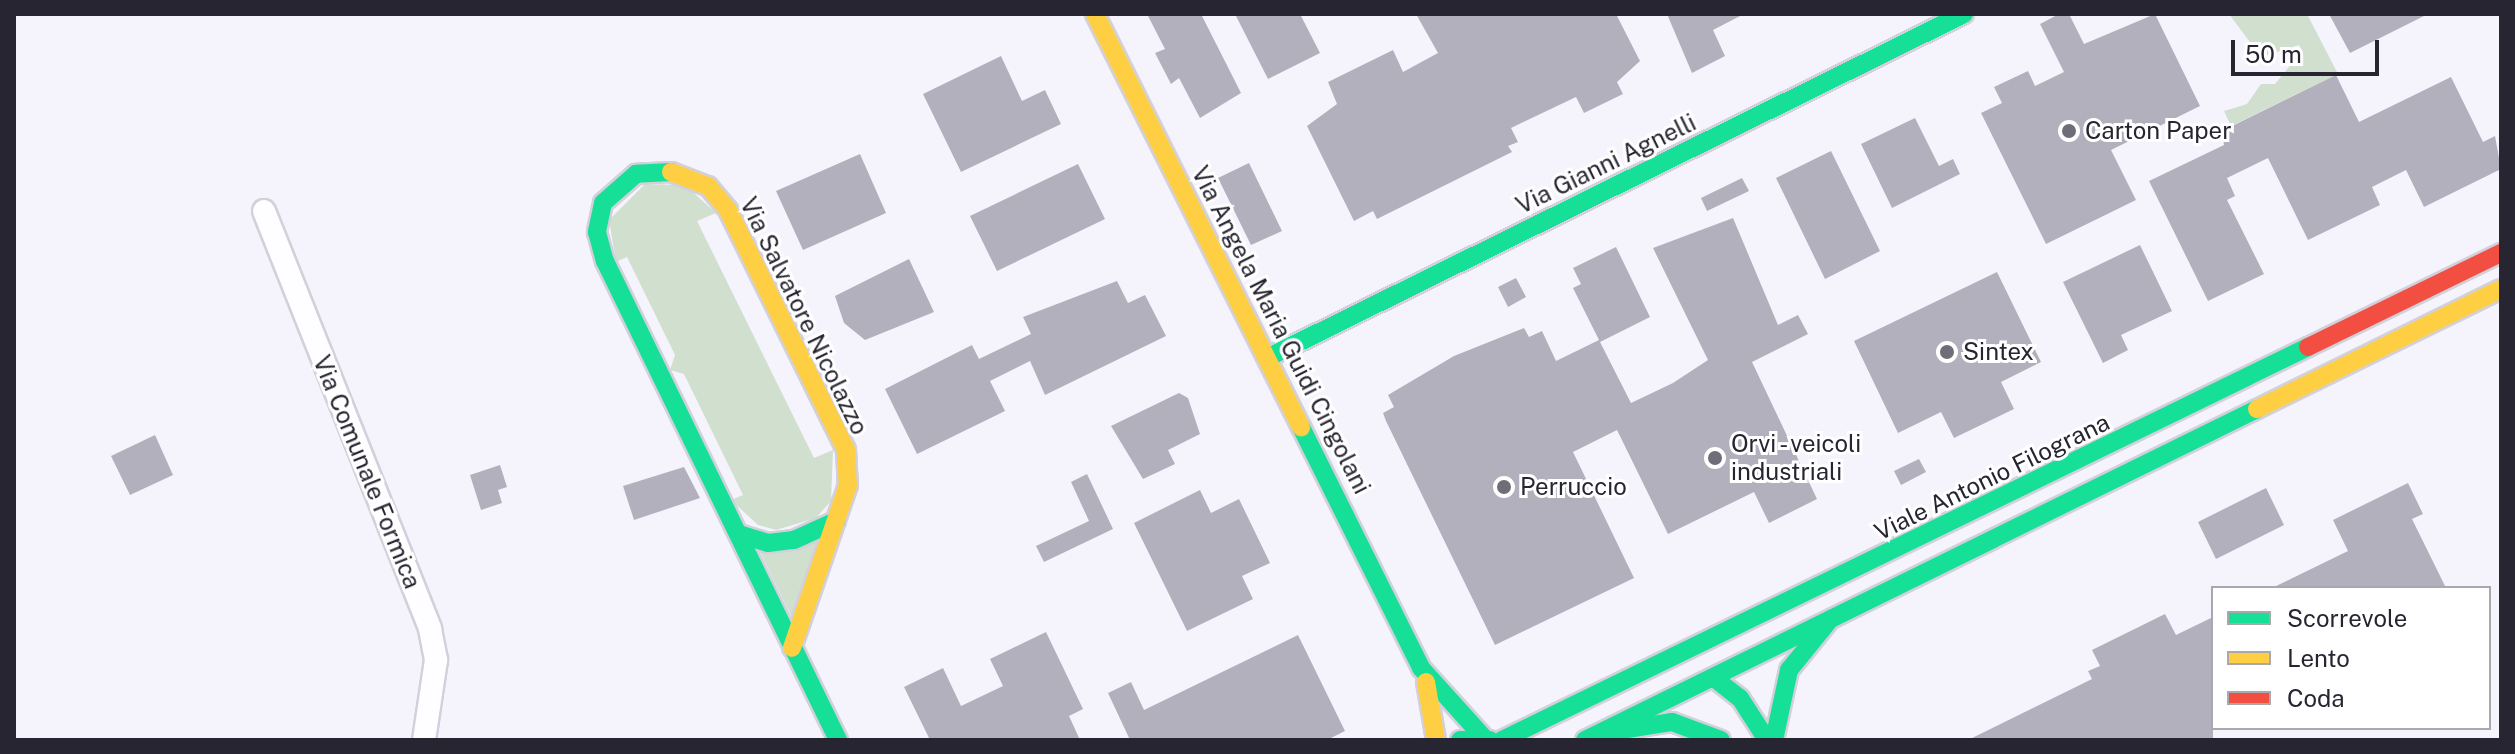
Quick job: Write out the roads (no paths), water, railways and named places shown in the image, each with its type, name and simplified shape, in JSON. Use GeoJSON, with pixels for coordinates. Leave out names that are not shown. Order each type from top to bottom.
{"type":"FeatureCollection","features":[{"type":"Feature","properties":{"kind":"street","name":"Via Angela Maria Guidi Cingolani"},"geometry":{"type":"LineString","coordinates":[[1095,14],[1269,357],[1421,668]]}},
{"type":"Feature","properties":{"kind":"street","name":"Via Gianni Agnelli"},"geometry":{"type":"LineString","coordinates":[[1269,357],[1964,14]]}},
{"type":"Feature","properties":{"kind":"street","name":"Via Salvatore Nicolazzo"},"geometry":{"type":"LineString","coordinates":[[792,648],[848,485],[846,450],[728,210],[708,186],[680,172],[636,174],[603,203],[597,232],[605,261],[792,648],[838,740]]}},
{"type":"Feature","properties":{"kind":"street","name":"Via Comunale Formica"},"geometry":{"type":"LineString","coordinates":[[264,211],[430,629],[436,660],[424,740]]}},
{"type":"Feature","properties":{"kind":"street","name":"Viale Antonio Filograna"},"geometry":{"type":"LineString","coordinates":[[1492,739],[1701,648],[2501,253]]}},
{"type":"Feature","properties":{"kind":"street"},"geometry":{"type":"LineString","coordinates":[[1592,737],[2501,289]]}},
{"type":"Feature","properties":{"kind":"street"},"geometry":{"type":"LineString","coordinates":[[739,534],[768,543],[817,534],[836,521]]}},
{"type":"Feature","properties":{"kind":"street"},"geometry":{"type":"LineString","coordinates":[[1774,740],[1789,670],[1828,622]]}},
{"type":"Feature","properties":{"kind":"street"},"geometry":{"type":"LineString","coordinates":[[1701,648],[1735,740]]}},
{"type":"Feature","properties":{"kind":"street"},"geometry":{"type":"LineString","coordinates":[[1421,668],[1492,739]]}},
{"type":"Feature","properties":{"kind":"street"},"geometry":{"type":"LineString","coordinates":[[1421,668],[1436,740]]}},
{"type":"Feature","properties":{"kind":"street"},"geometry":{"type":"LineString","coordinates":[[1714,678],[1740,698],[1767,740]]}},
{"type":"Feature","properties":{"kind":"street"},"geometry":{"type":"LineString","coordinates":[[1592,737],[1672,722],[1721,740]]}},
{"type":"Feature","properties":{"kind":"street"},"geometry":{"type":"LineString","coordinates":[[1460,740],[1492,739]]}},
{"type":"Feature","properties":{"kind":"place","name":"Carton Paper"},"geometry":{"type":"Point","coordinates":[2069,131]}},
{"type":"Feature","properties":{"kind":"place","name":"Sintex"},"geometry":{"type":"Point","coordinates":[1947,352]}},
{"type":"Feature","properties":{"kind":"place","name":"Orvi - veicoli industriali"},"geometry":{"type":"Point","coordinates":[1715,458]}},
{"type":"Feature","properties":{"kind":"place","name":"Perruccio"},"geometry":{"type":"Point","coordinates":[1504,487]}}]}
